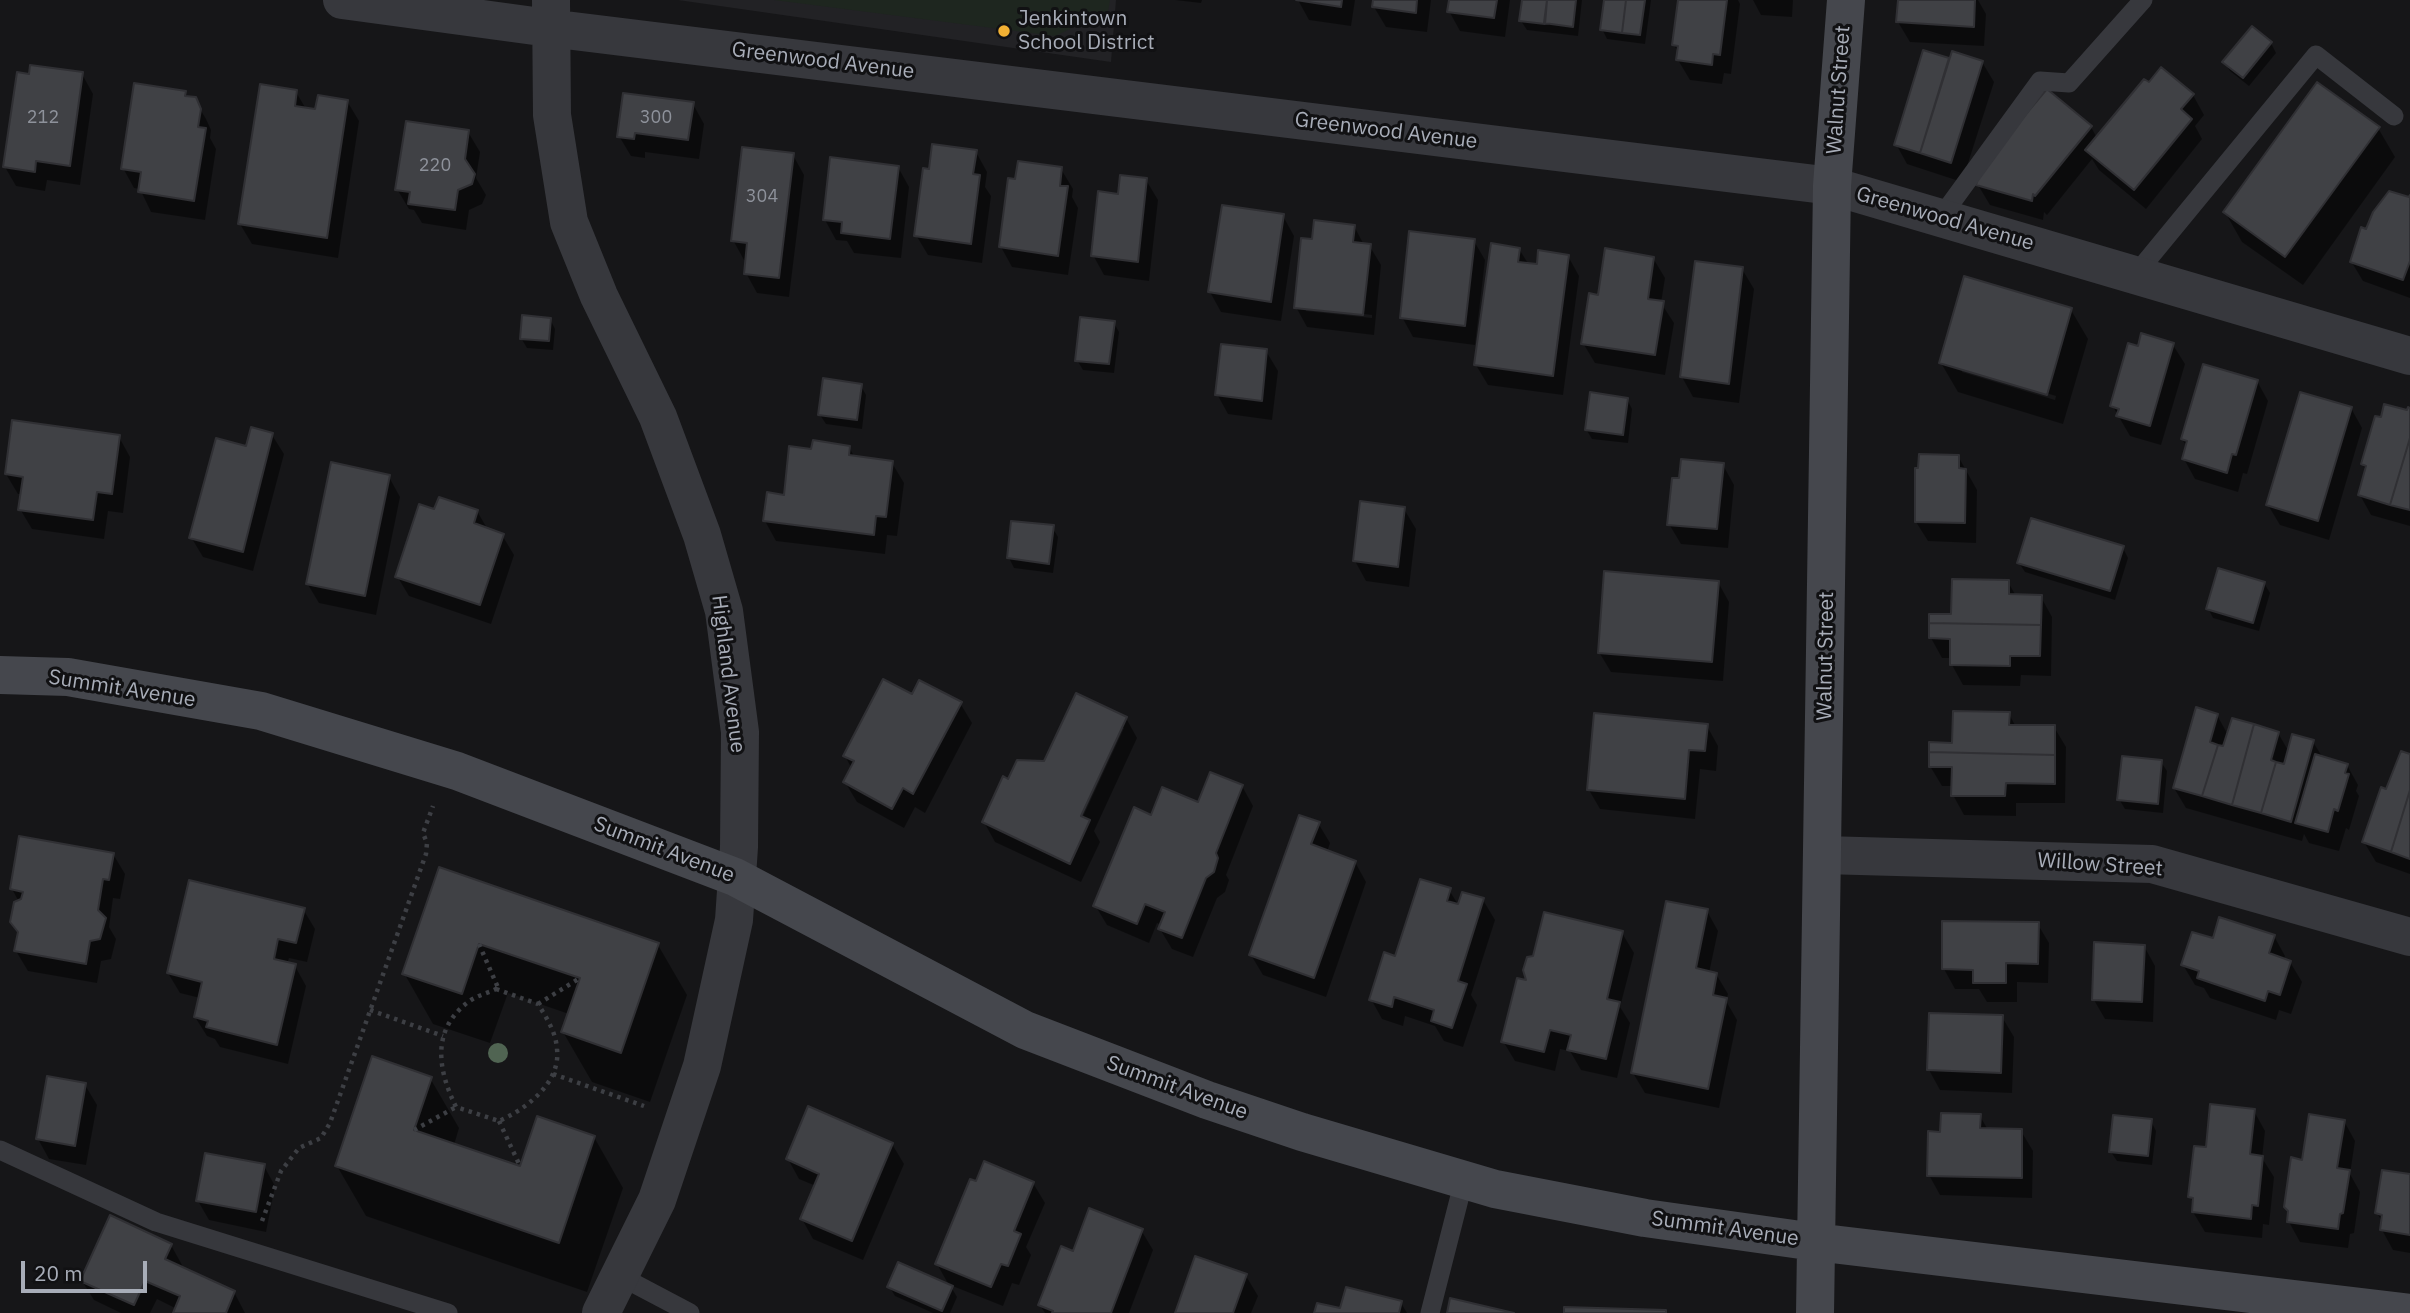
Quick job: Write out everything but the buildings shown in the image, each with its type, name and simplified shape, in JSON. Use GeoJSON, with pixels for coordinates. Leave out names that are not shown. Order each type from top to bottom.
{"type":"FeatureCollection","features":[{"type":"Feature","properties":{"kind":"street","name":"Greenwood Avenue"},"geometry":{"type":"LineString","coordinates":[[342,0],[550,14],[1832,186],[2410,356]]}},
{"type":"Feature","properties":{"kind":"street","name":"Walnut Street"},"geometry":{"type":"LineString","coordinates":[[1815,1313],[1832,186],[1846,0]]}},
{"type":"Feature","properties":{"kind":"street","name":"Highland Avenue"},"geometry":{"type":"LineString","coordinates":[[550,14],[551,115],[569,222],[599,296],[658,417],[702,535],[724,611],[740,732],[734,920],[702,1066],[657,1200],[601,1313]]}},
{"type":"Feature","properties":{"kind":"street","name":"Summit Avenue"},"geometry":{"type":"LineString","coordinates":[[0,675],[68,677],[261,711],[457,771],[735,877],[1025,1030],[1197,1097],[1302,1132],[1495,1189],[1645,1218],[1815,1242],[2410,1312]]}},
{"type":"Feature","properties":{"kind":"street","name":"Willow Street"},"geometry":{"type":"LineString","coordinates":[[1823,855],[2152,864],[2410,937]]}},
{"type":"Feature","properties":{"kind":"lane"},"geometry":{"type":"LineString","coordinates":[[1941,217],[2039,81],[2069,83],[2143,0]]}},
{"type":"Feature","properties":{"kind":"lane"},"geometry":{"type":"LineString","coordinates":[[2134,275],[2316,55],[2394,116]]}},
{"type":"Feature","properties":{"kind":"lane"},"geometry":{"type":"LineString","coordinates":[[0,1150],[156,1222],[448,1313]]}},
{"type":"Feature","properties":{"kind":"lane"},"geometry":{"type":"LineString","coordinates":[[1430,1313],[1464,1180]]}},
{"type":"Feature","properties":{"kind":"lane"},"geometry":{"type":"LineString","coordinates":[[618,1275],[690,1313]]}},
{"type":"Feature","properties":{"kind":"path"},"geometry":{"type":"LineString","coordinates":[[250,1251],[281,1171],[299,1148],[321,1138],[330,1124],[426,854],[427,843],[423,833],[437,794]]}},
{"type":"Feature","properties":{"kind":"path"},"geometry":{"type":"LineString","coordinates":[[479,944],[499,991]]}},
{"type":"Feature","properties":{"kind":"path"},"geometry":{"type":"LineString","coordinates":[[538,1004],[580,978]]}},
{"type":"Feature","properties":{"kind":"path"},"geometry":{"type":"LineString","coordinates":[[496,989],[499,991],[538,1004],[551,1028],[558,1050],[553,1074],[537,1096],[516,1114],[499,1121],[456,1107],[445,1084],[440,1059],[443,1036],[453,1017],[472,999],[496,989]]}},
{"type":"Feature","properties":{"kind":"path"},"geometry":{"type":"LineString","coordinates":[[370,1010],[443,1036]]}},
{"type":"Feature","properties":{"kind":"path"},"geometry":{"type":"LineString","coordinates":[[553,1074],[654,1110]]}},
{"type":"Feature","properties":{"kind":"path"},"geometry":{"type":"LineString","coordinates":[[414,1130],[456,1107]]}},
{"type":"Feature","properties":{"kind":"path"},"geometry":{"type":"LineString","coordinates":[[499,1121],[520,1166]]}},
{"type":"Feature","properties":{"kind":"shaded area","name":"Jenkintown School District"},"geometry":{"type":"Polygon","coordinates":[[[678,0],[1116,0],[1111,62],[678,0]]]}},
{"type":"Feature","properties":{"kind":"shaded area"},"geometry":{"type":"Polygon","coordinates":[[[774,0],[1110,0],[1108,11],[1055,36],[774,0]]]}},
{"type":"Feature","properties":{"kind":"place","name":"Jenkintown School District"},"geometry":{"type":"Point","coordinates":[1004,31]}}]}
